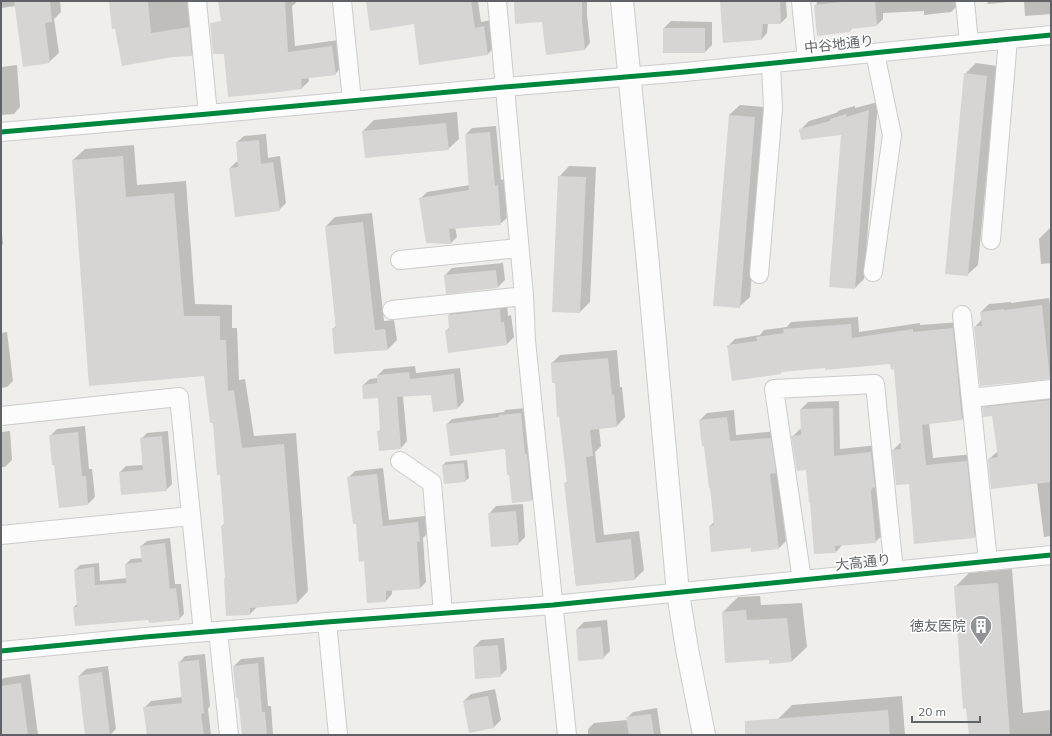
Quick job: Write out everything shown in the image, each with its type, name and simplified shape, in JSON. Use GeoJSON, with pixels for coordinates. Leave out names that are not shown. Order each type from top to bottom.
{"type":"FeatureCollection","features":[{"type":"Feature","properties":{"kind":"street"},"geometry":{"type":"LineString","coordinates":[[197,1],[208,114]]}},
{"type":"Feature","properties":{"kind":"street"},"geometry":{"type":"LineString","coordinates":[[342,1],[352,101]]}},
{"type":"Feature","properties":{"kind":"street"},"geometry":{"type":"LineString","coordinates":[[497,1],[524,296],[526,341],[567,735]]}},
{"type":"Feature","properties":{"kind":"street"},"geometry":{"type":"LineString","coordinates":[[622,1],[628,78],[647,254],[678,592],[687,650],[704,735]]}},
{"type":"Feature","properties":{"kind":"street"},"geometry":{"type":"LineString","coordinates":[[801,1],[807,60]]}},
{"type":"Feature","properties":{"kind":"street"},"geometry":{"type":"LineString","coordinates":[[965,1],[969,43]]}},
{"type":"Feature","properties":{"kind":"street","name":"中谷地通り"},"geometry":{"type":"LineString","coordinates":[[1,132],[504,87],[628,78],[1051,35]]}},
{"type":"Feature","properties":{"kind":"street"},"geometry":{"type":"LineString","coordinates":[[991,240],[1008,39]]}},
{"type":"Feature","properties":{"kind":"street"},"geometry":{"type":"LineString","coordinates":[[873,272],[892,135],[875,53]]}},
{"type":"Feature","properties":{"kind":"street"},"geometry":{"type":"LineString","coordinates":[[760,274],[773,109],[771,64]]}},
{"type":"Feature","properties":{"kind":"street"},"geometry":{"type":"LineString","coordinates":[[400,260],[519,248]]}},
{"type":"Feature","properties":{"kind":"street"},"geometry":{"type":"LineString","coordinates":[[392,310],[524,296]]}},
{"type":"Feature","properties":{"kind":"street"},"geometry":{"type":"LineString","coordinates":[[962,315],[988,561]]}},
{"type":"Feature","properties":{"kind":"street"},"geometry":{"type":"LineString","coordinates":[[802,580],[774,389],[875,384],[894,571]]}},
{"type":"Feature","properties":{"kind":"street"},"geometry":{"type":"LineString","coordinates":[[971,398],[1051,389]]}},
{"type":"Feature","properties":{"kind":"street"},"geometry":{"type":"LineString","coordinates":[[1,416],[179,397],[191,516],[228,735]]}},
{"type":"Feature","properties":{"kind":"street"},"geometry":{"type":"LineString","coordinates":[[400,461],[432,484],[443,613]]}},
{"type":"Feature","properties":{"kind":"street"},"geometry":{"type":"LineString","coordinates":[[1,535],[191,516]]}},
{"type":"Feature","properties":{"kind":"street","name":"大高通り"},"geometry":{"type":"LineString","coordinates":[[1,651],[137,637],[553,605],[1051,555]]}},
{"type":"Feature","properties":{"kind":"street"},"geometry":{"type":"LineString","coordinates":[[327,622],[338,735]]}},
{"type":"Feature","properties":{"kind":"building"},"geometry":{"type":"Polygon","coordinates":[[[14,1],[50,1],[52,22],[45,23],[50,63],[23,67],[14,1]]]}},
{"type":"Feature","properties":{"kind":"building"},"geometry":{"type":"Polygon","coordinates":[[[109,1],[148,1],[151,33],[189,27],[192,56],[173,57],[122,66],[115,29],[112,29],[109,1]]]}},
{"type":"Feature","properties":{"kind":"building"},"geometry":{"type":"Polygon","coordinates":[[[218,1],[285,1],[288,52],[332,46],[336,75],[301,79],[302,89],[228,97],[224,54],[213,54],[210,23],[221,21],[218,1]]]}},
{"type":"Feature","properties":{"kind":"building"},"geometry":{"type":"Polygon","coordinates":[[[366,1],[471,1],[475,28],[484,26],[488,55],[419,65],[414,24],[370,31],[366,1]]]}},
{"type":"Feature","properties":{"kind":"building"},"geometry":{"type":"Polygon","coordinates":[[[514,1],[582,1],[585,50],[546,55],[542,22],[515,24],[514,1]]]}},
{"type":"Feature","properties":{"kind":"building"},"geometry":{"type":"Polygon","coordinates":[[[720,1],[780,1],[781,24],[763,24],[761,40],[723,43],[720,1]]]}},
{"type":"Feature","properties":{"kind":"building"},"geometry":{"type":"Polygon","coordinates":[[[850,1],[875,1],[877,26],[850,29],[850,32],[817,36],[814,5],[850,1]]]}},
{"type":"Feature","properties":{"kind":"building"},"geometry":{"type":"Polygon","coordinates":[[[663,28],[705,28],[705,53],[663,53],[663,28]]]}},
{"type":"Feature","properties":{"kind":"building"},"geometry":{"type":"Polygon","coordinates":[[[964,73],[987,76],[968,276],[945,274],[964,73]]]}},
{"type":"Feature","properties":{"kind":"building"},"geometry":{"type":"Polygon","coordinates":[[[869,110],[855,289],[829,287],[841,135],[801,140],[799,129],[830,121],[830,119],[846,114],[846,117],[869,110]]]}},
{"type":"Feature","properties":{"kind":"building"},"geometry":{"type":"Polygon","coordinates":[[[729,115],[755,117],[740,308],[713,306],[729,115]]]}},
{"type":"Feature","properties":{"kind":"building"},"geometry":{"type":"Polygon","coordinates":[[[446,123],[449,150],[365,158],[362,131],[446,123]]]}},
{"type":"Feature","properties":{"kind":"building"},"geometry":{"type":"Polygon","coordinates":[[[490,132],[495,186],[498,185],[501,225],[449,229],[451,244],[426,243],[419,198],[469,190],[465,134],[490,132]]]}},
{"type":"Feature","properties":{"kind":"building"},"geometry":{"type":"Polygon","coordinates":[[[259,140],[261,164],[273,162],[280,211],[235,217],[229,168],[238,167],[236,142],[259,140]]]}},
{"type":"Feature","properties":{"kind":"building"},"geometry":{"type":"Polygon","coordinates":[[[123,156],[126,197],[174,193],[184,316],[220,316],[220,340],[226,340],[228,391],[234,390],[242,448],[284,444],[297,604],[250,608],[250,615],[226,616],[221,526],[224,525],[220,475],[217,475],[213,423],[210,423],[204,376],[89,386],[72,160],[123,156]]]}},
{"type":"Feature","properties":{"kind":"building"},"geometry":{"type":"Polygon","coordinates":[[[558,176],[586,177],[580,313],[552,312],[558,176]]]}},
{"type":"Feature","properties":{"kind":"building"},"geometry":{"type":"Polygon","coordinates":[[[363,222],[375,330],[385,329],[388,350],[334,354],[332,328],[336,328],[325,226],[363,222]]]}},
{"type":"Feature","properties":{"kind":"building"},"geometry":{"type":"Polygon","coordinates":[[[496,270],[498,288],[446,294],[444,275],[496,270]]]}},
{"type":"Feature","properties":{"kind":"building"},"geometry":{"type":"Polygon","coordinates":[[[1042,305],[1050,379],[980,386],[974,326],[982,326],[980,312],[1042,305]]]}},
{"type":"Feature","properties":{"kind":"building"},"geometry":{"type":"Polygon","coordinates":[[[500,309],[501,322],[504,322],[507,345],[448,353],[445,330],[449,330],[448,315],[500,309]]]}},
{"type":"Feature","properties":{"kind":"building"},"geometry":{"type":"Polygon","coordinates":[[[851,324],[852,338],[913,329],[913,332],[953,328],[962,420],[922,425],[926,465],[967,461],[975,538],[914,544],[909,484],[896,485],[892,450],[901,449],[894,369],[891,370],[890,364],[825,370],[825,368],[781,372],[781,374],[732,381],[727,345],[757,341],[756,337],[784,333],[783,329],[851,324]]]}},
{"type":"Feature","properties":{"kind":"building"},"geometry":{"type":"Polygon","coordinates":[[[608,358],[617,427],[590,430],[593,456],[586,457],[596,543],[631,539],[635,580],[576,586],[564,483],[567,483],[559,416],[557,417],[555,383],[552,383],[551,363],[608,358]]]}},
{"type":"Feature","properties":{"kind":"building"},"geometry":{"type":"Polygon","coordinates":[[[409,372],[410,379],[454,374],[458,409],[433,412],[431,395],[397,397],[401,449],[379,451],[377,431],[380,431],[378,398],[363,399],[362,385],[377,383],[377,375],[409,372]]]}},
{"type":"Feature","properties":{"kind":"building"},"geometry":{"type":"Polygon","coordinates":[[[1051,400],[1051,482],[991,489],[988,459],[998,457],[992,416],[983,417],[982,407],[1051,400]]]}},
{"type":"Feature","properties":{"kind":"building"},"geometry":{"type":"Polygon","coordinates":[[[833,408],[834,456],[871,452],[875,487],[872,488],[871,492],[876,543],[835,546],[836,553],[814,554],[806,470],[797,471],[791,436],[801,435],[800,409],[833,408]]]}},
{"type":"Feature","properties":{"kind":"building"},"geometry":{"type":"Polygon","coordinates":[[[521,413],[532,501],[512,503],[509,475],[507,475],[505,449],[450,456],[446,424],[499,417],[499,415],[521,413]]]}},
{"type":"Feature","properties":{"kind":"building"},"geometry":{"type":"Polygon","coordinates":[[[727,417],[730,441],[771,438],[776,473],[770,474],[779,549],[751,552],[751,548],[711,552],[709,526],[714,525],[704,446],[702,446],[699,420],[727,417]]]}},
{"type":"Feature","properties":{"kind":"building"},"geometry":{"type":"Polygon","coordinates":[[[78,432],[82,476],[86,476],[88,505],[59,508],[49,435],[78,432]]]}},
{"type":"Feature","properties":{"kind":"building"},"geometry":{"type":"Polygon","coordinates":[[[162,436],[167,491],[121,495],[119,472],[143,470],[140,438],[162,436]]]}},
{"type":"Feature","properties":{"kind":"building"},"geometry":{"type":"Polygon","coordinates":[[[464,463],[466,482],[444,484],[442,465],[464,463]]]}},
{"type":"Feature","properties":{"kind":"building"},"geometry":{"type":"Polygon","coordinates":[[[377,474],[383,526],[418,522],[420,542],[417,542],[420,589],[386,591],[386,602],[367,603],[364,561],[359,562],[356,524],[353,524],[347,477],[377,474]]]}},
{"type":"Feature","properties":{"kind":"building"},"geometry":{"type":"Polygon","coordinates":[[[516,511],[519,545],[491,547],[488,513],[516,511]]]}},
{"type":"Feature","properties":{"kind":"building"},"geometry":{"type":"Polygon","coordinates":[[[165,543],[170,589],[176,588],[180,620],[149,623],[148,620],[75,626],[73,607],[77,607],[74,570],[94,567],[95,585],[126,583],[125,564],[142,562],[140,546],[165,543]]]}},
{"type":"Feature","properties":{"kind":"building","name":"徳友医院"},"geometry":{"type":"Polygon","coordinates":[[[998,583],[1010,735],[969,735],[966,708],[963,709],[954,586],[998,583]]]}},
{"type":"Feature","properties":{"kind":"building"},"geometry":{"type":"Polygon","coordinates":[[[746,610],[747,620],[787,618],[792,662],[769,664],[769,660],[725,663],[722,612],[746,610]]]}},
{"type":"Feature","properties":{"kind":"building"},"geometry":{"type":"Polygon","coordinates":[[[601,627],[604,659],[578,661],[576,629],[601,627]]]}},
{"type":"Feature","properties":{"kind":"building"},"geometry":{"type":"Polygon","coordinates":[[[498,645],[501,677],[475,679],[473,647],[498,645]]]}},
{"type":"Feature","properties":{"kind":"building"},"geometry":{"type":"Polygon","coordinates":[[[199,660],[204,713],[201,714],[204,735],[147,735],[143,707],[182,703],[178,662],[199,660]]]}},
{"type":"Feature","properties":{"kind":"building"},"geometry":{"type":"Polygon","coordinates":[[[258,663],[262,712],[265,712],[267,735],[242,735],[233,666],[258,663]]]}},
{"type":"Feature","properties":{"kind":"building"},"geometry":{"type":"Polygon","coordinates":[[[102,672],[110,735],[85,735],[78,676],[102,672]]]}},
{"type":"Feature","properties":{"kind":"building"},"geometry":{"type":"Polygon","coordinates":[[[21,683],[28,735],[1,735],[1,686],[21,683]]]}},
{"type":"Feature","properties":{"kind":"building"},"geometry":{"type":"Polygon","coordinates":[[[488,696],[494,728],[469,733],[463,701],[488,696]]]}},
{"type":"Feature","properties":{"kind":"building"},"geometry":{"type":"Polygon","coordinates":[[[888,710],[890,735],[745,735],[745,721],[888,710]]]}},
{"type":"Feature","properties":{"kind":"building"},"geometry":{"type":"Polygon","coordinates":[[[651,714],[654,735],[629,735],[626,717],[651,714]]]}},
{"type":"Feature","properties":{"kind":"cycle path"},"geometry":{"type":"LineString","coordinates":[[1,132],[685,72],[1051,35]]}},
{"type":"Feature","properties":{"kind":"cycle path"},"geometry":{"type":"LineString","coordinates":[[1,651],[145,637],[553,605],[1051,555]]}},
{"type":"Feature","properties":{"kind":"place","name":"徳友医院"},"geometry":{"type":"Point","coordinates":[981,646]}}]}
